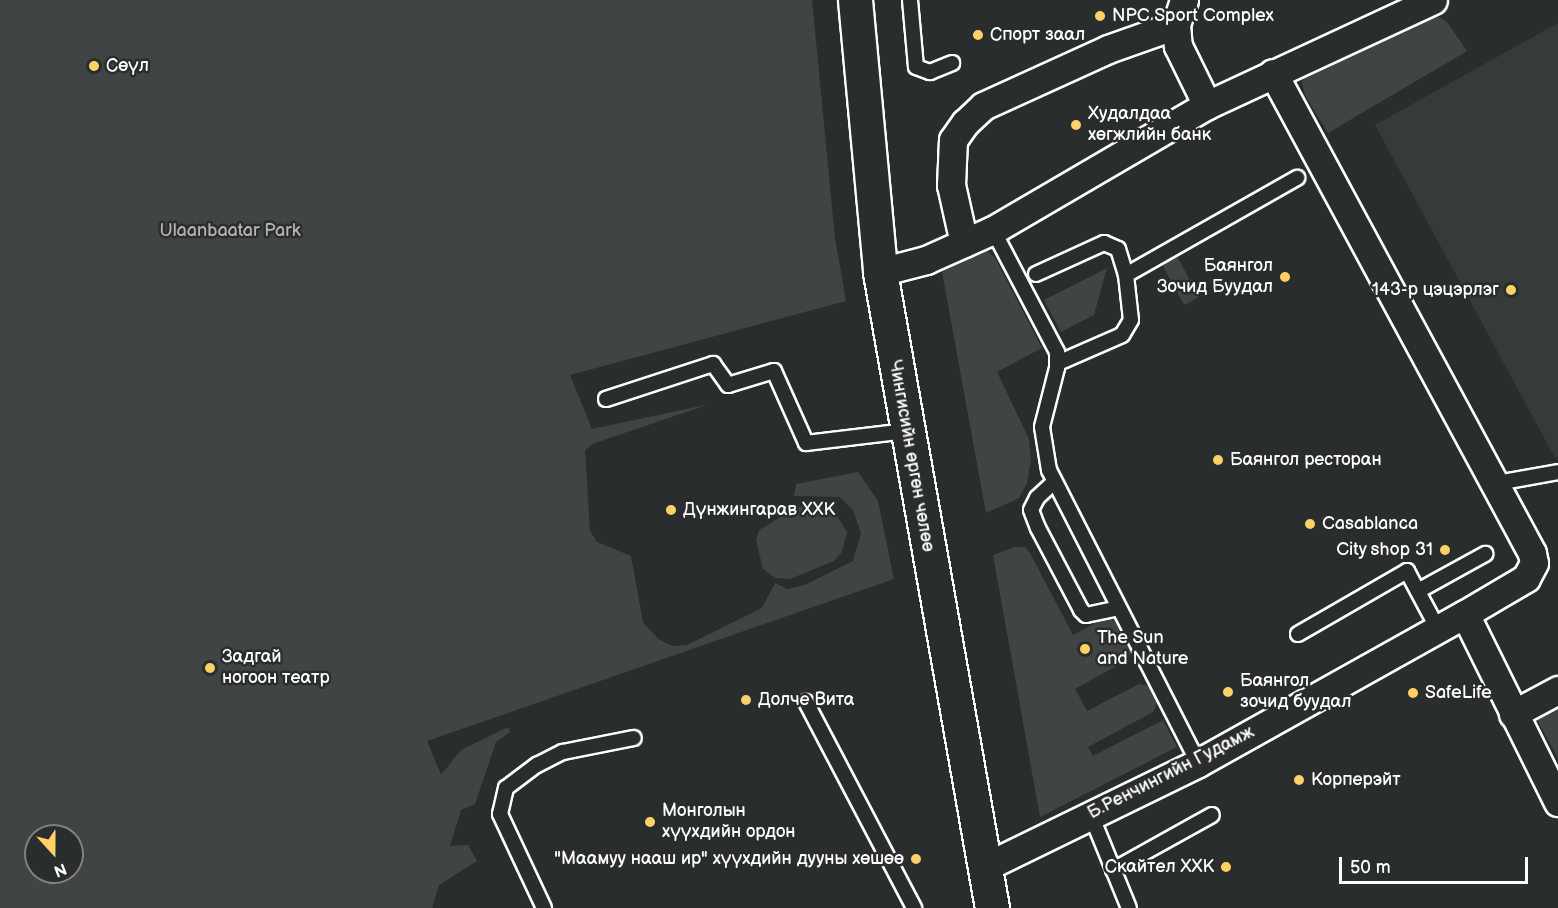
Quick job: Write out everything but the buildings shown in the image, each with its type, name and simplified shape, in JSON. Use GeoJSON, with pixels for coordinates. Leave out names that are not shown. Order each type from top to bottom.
{"type":"FeatureCollection","features":[{"type":"Feature","properties":{"kind":"highway","name":"Чингисийн өргөн чөлөө"},"geometry":{"type":"LineString","coordinates":[[855,0],[879,272],[992,908]]}},
{"type":"Feature","properties":{"kind":"street"},"geometry":{"type":"LineString","coordinates":[[879,272],[926,260],[993,230],[1207,105],[1433,0]]}},
{"type":"Feature","properties":{"kind":"street"},"geometry":{"type":"LineString","coordinates":[[964,243],[951,185],[953,140],[965,123],[983,106],[1108,49],[1180,12]]}},
{"type":"Feature","properties":{"kind":"street"},"geometry":{"type":"LineString","coordinates":[[1180,12],[1178,46],[1207,105]]}},
{"type":"Feature","properties":{"kind":"street"},"geometry":{"type":"LineString","coordinates":[[1273,73],[1497,483]]}},
{"type":"Feature","properties":{"kind":"street","name":"Б.Ренчингийн Гудамж"},"geometry":{"type":"LineString","coordinates":[[985,867],[1198,763],[1526,578],[1534,563],[1528,541],[1497,483]]}},
{"type":"Feature","properties":{"kind":"street"},"geometry":{"type":"LineString","coordinates":[[1465,614],[1558,802]]}},
{"type":"Feature","properties":{"kind":"street"},"geometry":{"type":"LineString","coordinates":[[1514,714],[1558,690]]}},
{"type":"Feature","properties":{"kind":"lane"},"geometry":{"type":"LineString","coordinates":[[910,0],[916,67],[930,72],[952,63]]}},
{"type":"Feature","properties":{"kind":"lane"},"geometry":{"type":"LineString","coordinates":[[1126,275],[1297,178]]}},
{"type":"Feature","properties":{"kind":"lane"},"geometry":{"type":"LineString","coordinates":[[993,230],[1054,345],[1058,363],[1042,427],[1045,456],[1054,482],[1198,763]]}},
{"type":"Feature","properties":{"kind":"lane"},"geometry":{"type":"LineString","coordinates":[[1036,274],[1104,243],[1118,249],[1126,275],[1131,320],[1122,335],[1058,363]]}},
{"type":"Feature","properties":{"kind":"lane"},"geometry":{"type":"LineString","coordinates":[[606,399],[713,364],[728,385],[774,371],[806,443],[906,431]]}},
{"type":"Feature","properties":{"kind":"lane"},"geometry":{"type":"LineString","coordinates":[[1497,483],[1558,472]]}},
{"type":"Feature","properties":{"kind":"lane"},"geometry":{"type":"LineString","coordinates":[[1054,482],[1037,498],[1031,510],[1038,528],[1081,610],[1086,615],[1118,608]]}},
{"type":"Feature","properties":{"kind":"lane"},"geometry":{"type":"LineString","coordinates":[[1418,591],[1485,554]]}},
{"type":"Feature","properties":{"kind":"lane"},"geometry":{"type":"LineString","coordinates":[[1298,634],[1407,571],[1438,629]]}},
{"type":"Feature","properties":{"kind":"lane"},"geometry":{"type":"LineString","coordinates":[[806,702],[914,908]]}},
{"type":"Feature","properties":{"kind":"lane"},"geometry":{"type":"LineString","coordinates":[[544,908],[500,814],[506,788],[537,765],[563,752],[634,738]]}},
{"type":"Feature","properties":{"kind":"lane"},"geometry":{"type":"LineString","coordinates":[[1091,815],[1129,908]]}},
{"type":"Feature","properties":{"kind":"lane"},"geometry":{"type":"LineString","coordinates":[[1113,870],[1212,815]]}},
{"type":"Feature","properties":{"kind":"shaded area","name":"143-р цэцэрлэг"},"geometry":{"type":"Polygon","coordinates":[[[1558,23],[1558,456],[1555,458],[1375,125],[1558,23]]]}},
{"type":"Feature","properties":{"kind":"green space","name":"Ulaanbaatar Park"},"geometry":{"type":"Polygon","coordinates":[[[0,0],[812,0],[835,238],[846,301],[570,375],[592,429],[710,404],[592,444],[585,450],[590,531],[597,542],[631,556],[643,622],[658,639],[673,646],[687,645],[762,608],[775,583],[787,589],[805,585],[853,561],[861,533],[853,510],[840,497],[794,496],[796,484],[858,472],[878,501],[894,579],[427,741],[441,775],[461,750],[504,729],[509,728],[510,732],[496,742],[475,804],[461,810],[450,846],[468,845],[477,861],[439,885],[432,908],[0,908],[0,0]]]}},
{"type":"Feature","properties":{"kind":"green space"},"geometry":{"type":"Polygon","coordinates":[[[1437,16],[1447,22],[1467,51],[1328,133],[1305,95],[1302,82],[1305,74],[1437,16]]]}},
{"type":"Feature","properties":{"kind":"green space"},"geometry":{"type":"Polygon","coordinates":[[[985,249],[995,258],[1042,348],[997,372],[1029,439],[1031,460],[1027,483],[1019,498],[986,513],[942,272],[985,249]]]}},
{"type":"Feature","properties":{"kind":"green space"},"geometry":{"type":"Polygon","coordinates":[[[1175,253],[1199,297],[1184,305],[1160,261],[1175,253]]]}},
{"type":"Feature","properties":{"kind":"green space"},"geometry":{"type":"Polygon","coordinates":[[[1107,268],[1094,315],[1061,332],[1044,300],[1107,268]]]}},
{"type":"Feature","properties":{"kind":"green space"},"geometry":{"type":"Polygon","coordinates":[[[824,505],[834,511],[847,532],[842,552],[834,561],[790,579],[775,578],[763,569],[756,540],[759,530],[797,507],[824,505]]]}},
{"type":"Feature","properties":{"kind":"green space"},"geometry":{"type":"Polygon","coordinates":[[[1015,547],[1025,547],[1030,553],[1073,635],[1103,619],[1111,619],[1118,624],[1132,650],[1127,660],[1075,689],[1087,711],[1139,684],[1149,686],[1157,703],[1153,712],[1088,747],[1093,756],[1163,720],[1177,747],[1040,817],[993,555],[1015,547]]]}},
{"type":"Feature","properties":{"kind":"green space"},"geometry":{"type":"Polygon","coordinates":[[[1558,704],[1558,758],[1535,716],[1558,704]]]}},
{"type":"Feature","properties":{"kind":"place","name":"NPC Sport Complex"},"geometry":{"type":"Point","coordinates":[1100,16]}},
{"type":"Feature","properties":{"kind":"place","name":"Спорт заал"},"geometry":{"type":"Point","coordinates":[978,35]}},
{"type":"Feature","properties":{"kind":"place","name":"Сөүл"},"geometry":{"type":"Point","coordinates":[94,66]}},
{"type":"Feature","properties":{"kind":"place","name":"Худалдаа хөгжлийн банк"},"geometry":{"type":"Point","coordinates":[1076,125]}},
{"type":"Feature","properties":{"kind":"place","name":"Баянгол Зочид Буудал"},"geometry":{"type":"Point","coordinates":[1285,277]}},
{"type":"Feature","properties":{"kind":"place","name":"143-р цэцэрлэг"},"geometry":{"type":"Point","coordinates":[1511,290]}},
{"type":"Feature","properties":{"kind":"place","name":"Баянгол ресторан"},"geometry":{"type":"Point","coordinates":[1218,460]}},
{"type":"Feature","properties":{"kind":"place","name":"Дүнжингарав ХХК"},"geometry":{"type":"Point","coordinates":[671,510]}},
{"type":"Feature","properties":{"kind":"place","name":"Casablanca"},"geometry":{"type":"Point","coordinates":[1310,524]}},
{"type":"Feature","properties":{"kind":"place","name":"City shop 31"},"geometry":{"type":"Point","coordinates":[1445,550]}},
{"type":"Feature","properties":{"kind":"place","name":"The Sun and Nature"},"geometry":{"type":"Point","coordinates":[1085,649]}},
{"type":"Feature","properties":{"kind":"place","name":"Задгай ногоон театр"},"geometry":{"type":"Point","coordinates":[210,668]}},
{"type":"Feature","properties":{"kind":"place","name":"Баянгол зочид буудал"},"geometry":{"type":"Point","coordinates":[1228,692]}},
{"type":"Feature","properties":{"kind":"place","name":"SafeLife"},"geometry":{"type":"Point","coordinates":[1413,693]}},
{"type":"Feature","properties":{"kind":"place","name":"Долче Вита"},"geometry":{"type":"Point","coordinates":[746,700]}},
{"type":"Feature","properties":{"kind":"place","name":"Корперэйт"},"geometry":{"type":"Point","coordinates":[1299,780]}},
{"type":"Feature","properties":{"kind":"place","name":"Монголын хүүхдийн ордон"},"geometry":{"type":"Point","coordinates":[650,822]}},
{"type":"Feature","properties":{"kind":"place","name":"\"Маамуу нааш ир\" хүүхдийн дууны хөшөө"},"geometry":{"type":"Point","coordinates":[916,859]}},
{"type":"Feature","properties":{"kind":"place","name":"Скайтел ХХК"},"geometry":{"type":"Point","coordinates":[1226,867]}}]}
